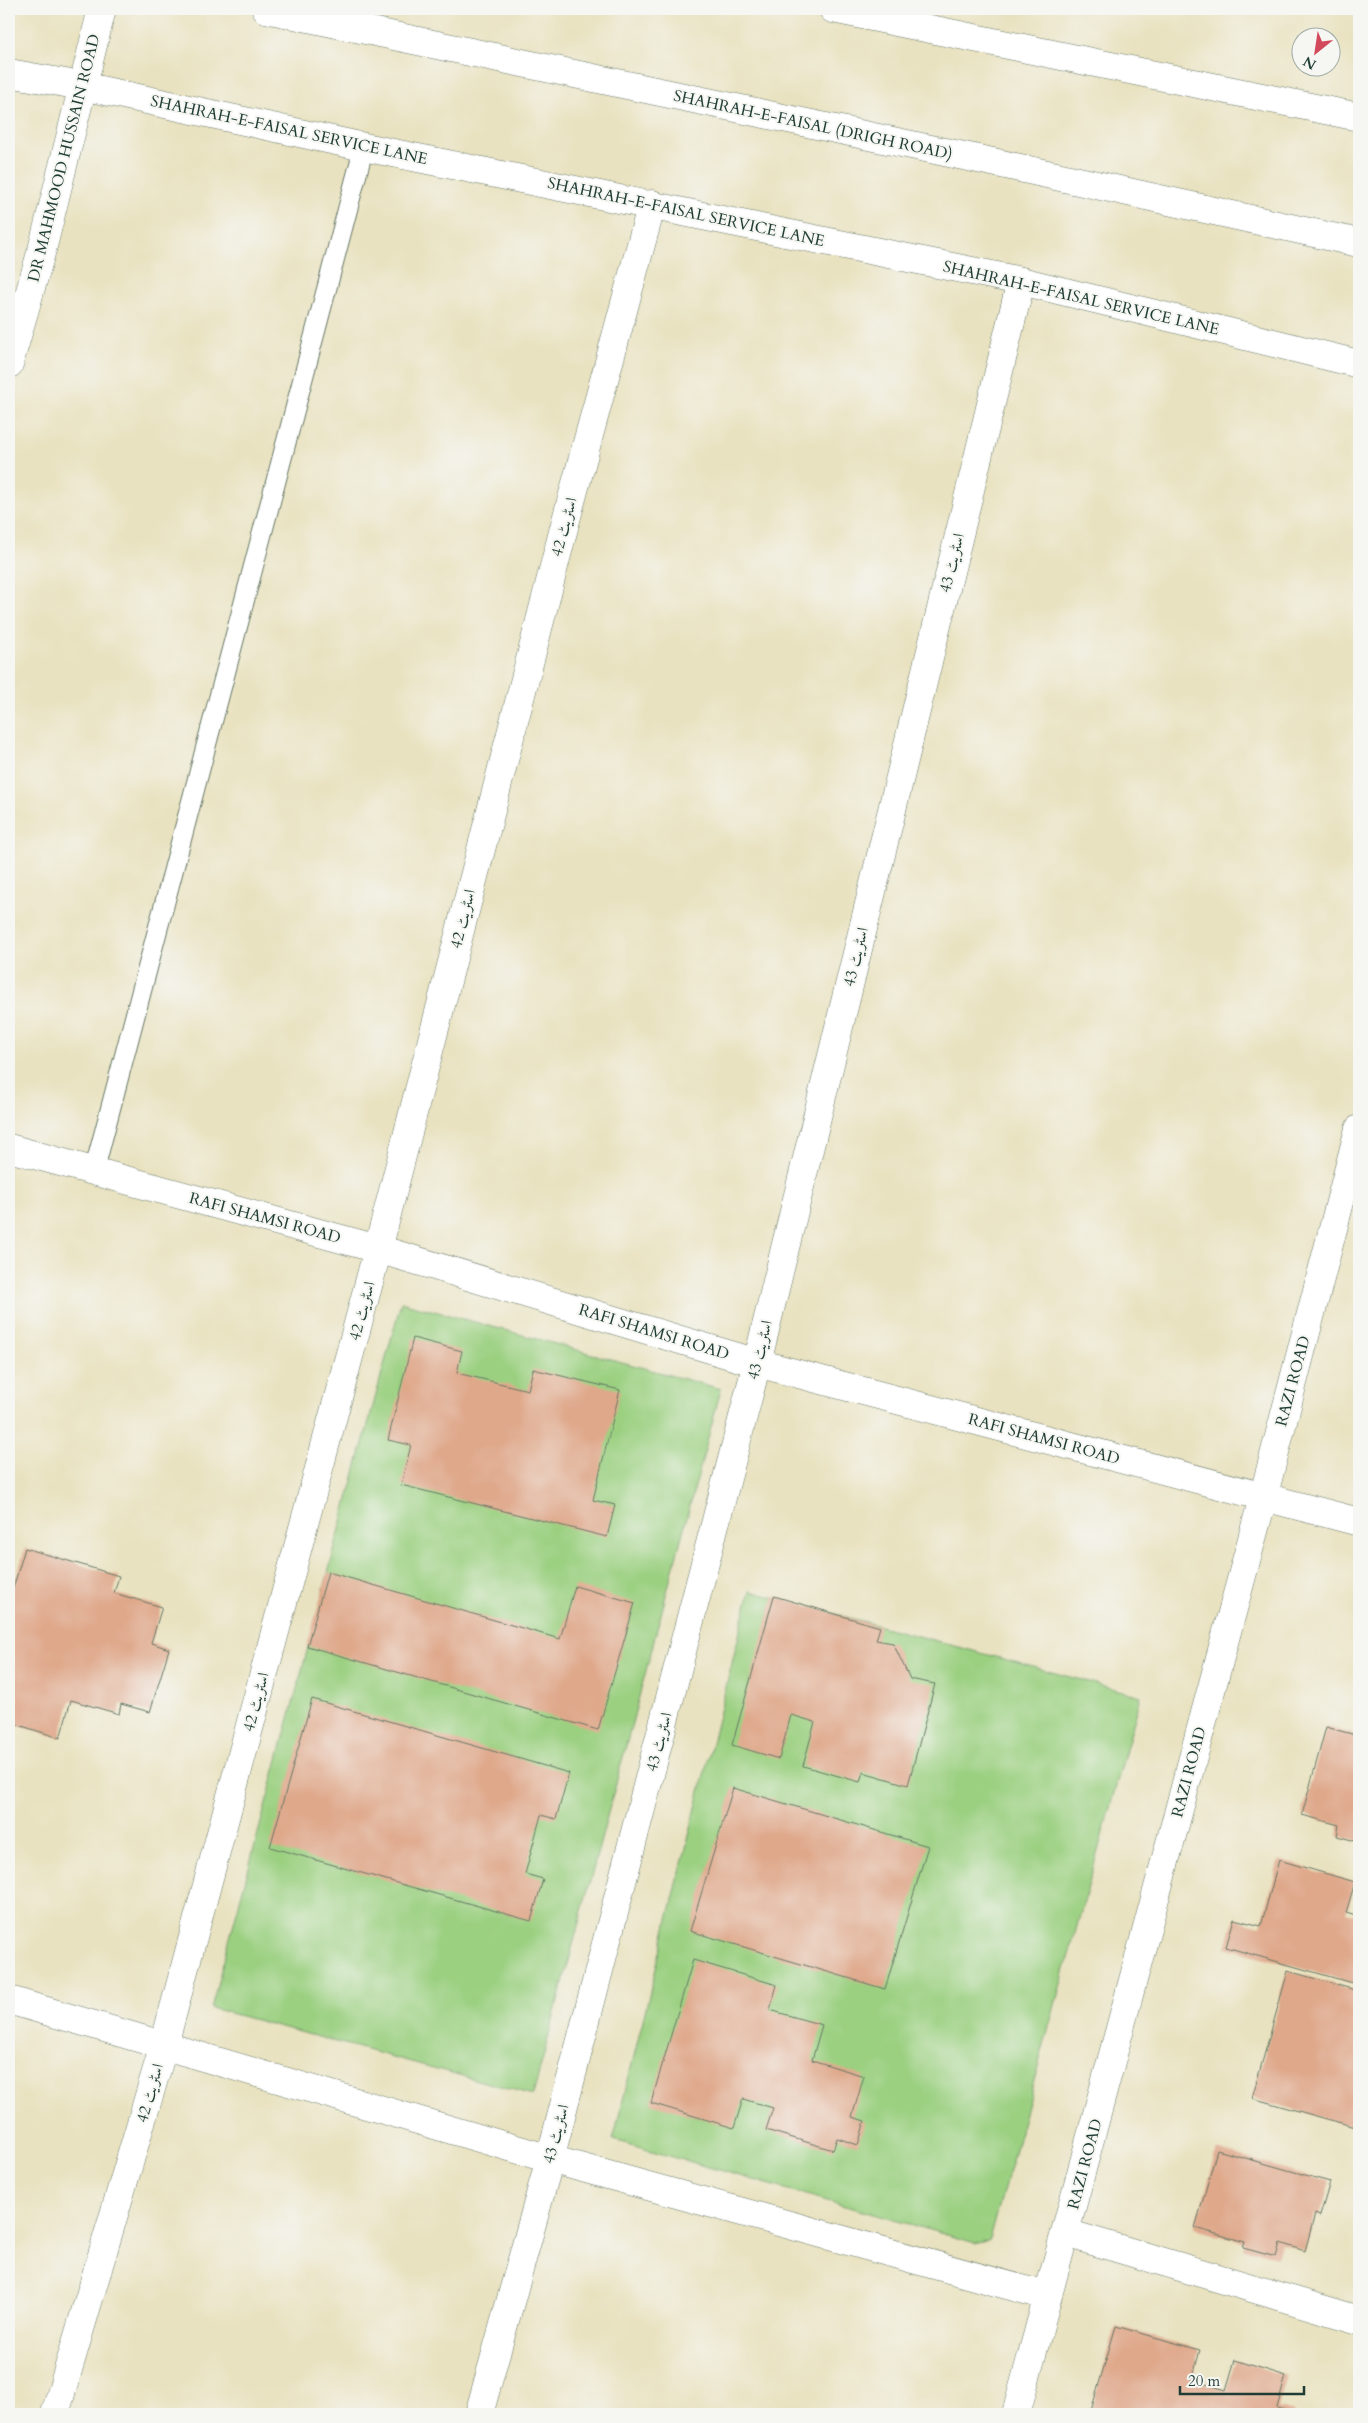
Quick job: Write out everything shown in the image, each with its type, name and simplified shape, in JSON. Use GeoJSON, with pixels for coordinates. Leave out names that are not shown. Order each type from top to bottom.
{"type":"FeatureCollection","features":[{"type":"Feature","properties":{"kind":"main road","name":"DR MAHMOOD HUSSAIN ROAD"},"geometry":{"type":"LineString","coordinates":[[9,364],[43,246],[102,9]]}},
{"type":"Feature","properties":{"kind":"main road","name":"SHAHRAH-E-FAISAL (DRIGH ROAD)"},"geometry":{"type":"LineString","coordinates":[[266,9],[987,161],[1359,244]]}},
{"type":"Feature","properties":{"kind":"main road"},"geometry":{"type":"LineString","coordinates":[[834,9],[1359,117]]}},
{"type":"Feature","properties":{"kind":"main road","name":"SHAHRAH-E-FAISAL SERVICE LANE"},"geometry":{"type":"LineString","coordinates":[[9,74],[82,86],[364,147],[652,204],[1021,281],[1359,364]]}},
{"type":"Feature","properties":{"kind":"main road","name":"اسٹریٹ 42"},"geometry":{"type":"LineString","coordinates":[[55,2414],[164,2045],[378,1249],[566,520],[652,204]]}},
{"type":"Feature","properties":{"kind":"main road","name":"اسٹریٹ 43"},"geometry":{"type":"LineString","coordinates":[[479,2414],[550,2159],[757,1363],[1021,281]]}},
{"type":"Feature","properties":{"kind":"main road","name":"RAZI ROAD"},"geometry":{"type":"LineString","coordinates":[[1016,2414],[1263,1498],[1359,1129]]}},
{"type":"Feature","properties":{"kind":"main road","name":"RAFI SHAMSI ROAD"},"geometry":{"type":"LineString","coordinates":[[9,1148],[378,1249],[757,1363],[1359,1522]]}},
{"type":"Feature","properties":{"kind":"main road"},"geometry":{"type":"LineString","coordinates":[[9,2000],[550,2159],[1047,2296]]}},
{"type":"Feature","properties":{"kind":"main road"},"geometry":{"type":"LineString","coordinates":[[1066,2234],[1359,2320]]}},
{"type":"Feature","properties":{"kind":"lane"},"geometry":{"type":"LineString","coordinates":[[94,1171],[364,147]]}},
{"type":"Feature","properties":{"kind":"green space"},"geometry":{"type":"Polygon","coordinates":[[[401,1302],[721,1389],[533,2095],[211,2008],[401,1302]]]}},
{"type":"Feature","properties":{"kind":"green space"},"geometry":{"type":"Polygon","coordinates":[[[750,1591],[1141,1696],[990,2239],[975,2243],[613,2140],[750,1591]]]}},
{"type":"Feature","properties":{"kind":"building"},"geometry":{"type":"Polygon","coordinates":[[[413,1338],[462,1351],[457,1373],[528,1390],[533,1369],[620,1390],[593,1500],[615,1505],[607,1537],[401,1485],[411,1445],[388,1440],[413,1338]]]}},
{"type":"Feature","properties":{"kind":"building"},"geometry":{"type":"Polygon","coordinates":[[[25,1548],[119,1576],[114,1593],[162,1607],[151,1643],[169,1649],[150,1712],[121,1704],[119,1714],[71,1700],[60,1738],[9,1722],[9,1602],[25,1548]]]}},
{"type":"Feature","properties":{"kind":"building"},"geometry":{"type":"Polygon","coordinates":[[[328,1572],[560,1639],[575,1586],[635,1603],[598,1730],[307,1646],[328,1572]]]}},
{"type":"Feature","properties":{"kind":"building"},"geometry":{"type":"Polygon","coordinates":[[[774,1596],[880,1627],[876,1640],[893,1643],[910,1679],[935,1684],[908,1785],[863,1772],[860,1782],[803,1766],[815,1722],[791,1715],[779,1759],[732,1745],[774,1596]]]}},
{"type":"Feature","properties":{"kind":"building"},"geometry":{"type":"Polygon","coordinates":[[[312,1699],[569,1773],[556,1819],[541,1815],[525,1874],[543,1879],[531,1921],[270,1847],[312,1699]]]}},
{"type":"Feature","properties":{"kind":"building"},"geometry":{"type":"Polygon","coordinates":[[[1326,1727],[1359,1736],[1359,1842],[1337,1836],[1339,1825],[1302,1815],[1326,1727]]]}},
{"type":"Feature","properties":{"kind":"building"},"geometry":{"type":"Polygon","coordinates":[[[733,1788],[928,1846],[885,1989],[690,1931],[733,1788]]]}},
{"type":"Feature","properties":{"kind":"building"},"geometry":{"type":"Polygon","coordinates":[[[1279,1860],[1355,1882],[1346,1913],[1359,1917],[1359,1985],[1226,1947],[1234,1919],[1261,1926],[1279,1860]]]}},
{"type":"Feature","properties":{"kind":"building"},"geometry":{"type":"Polygon","coordinates":[[[693,1960],[777,1985],[770,2010],[822,2025],[812,2060],[864,2076],[852,2117],[865,2121],[858,2145],[837,2138],[833,2150],[766,2130],[773,2108],[743,2099],[734,2128],[651,2103],[693,1960]]]}},
{"type":"Feature","properties":{"kind":"building"},"geometry":{"type":"Polygon","coordinates":[[[1288,1971],[1359,1991],[1359,2128],[1252,2098],[1288,1971]]]}},
{"type":"Feature","properties":{"kind":"building"},"geometry":{"type":"Polygon","coordinates":[[[1217,2150],[1330,2182],[1320,2216],[1315,2214],[1305,2251],[1280,2243],[1276,2257],[1243,2248],[1245,2242],[1195,2228],[1217,2150]]]}},
{"type":"Feature","properties":{"kind":"building"},"geometry":{"type":"Polygon","coordinates":[[[1116,2326],[1200,2350],[1192,2380],[1226,2390],[1235,2360],[1286,2376],[1277,2408],[1295,2412],[1294,2414],[1090,2414],[1116,2326]]]}}]}
